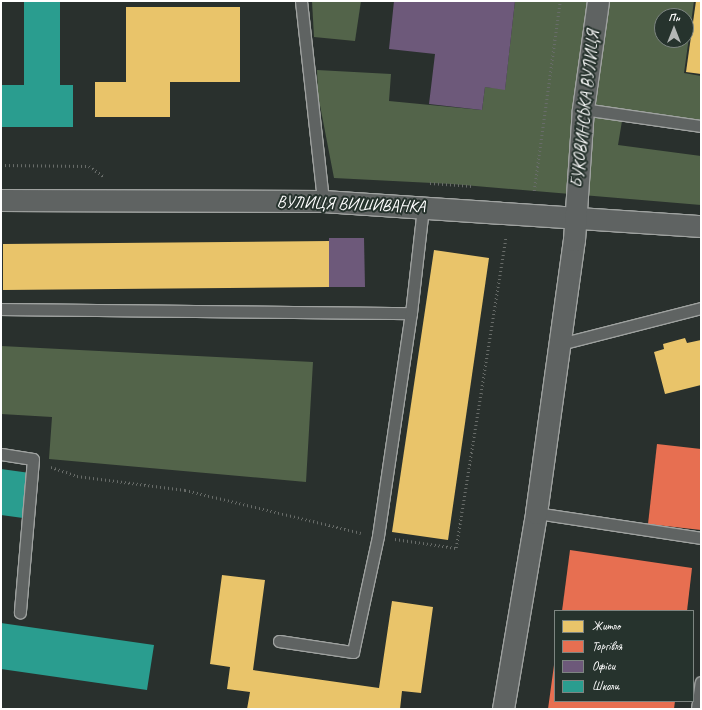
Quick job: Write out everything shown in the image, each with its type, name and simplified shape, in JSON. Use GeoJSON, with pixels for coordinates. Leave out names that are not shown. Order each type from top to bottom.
{"type":"FeatureCollection","features":[{"type":"Feature","properties":{"kind":"street","name":"БУКОВИНСЬКА ВУЛИЦЯ"},"geometry":{"type":"LineString","coordinates":[[503,709],[536,513],[574,240],[574,218],[583,109],[598,1]]}},
{"type":"Feature","properties":{"kind":"street","name":"ВУЛИЦЯ ВИШИВАНКА"},"geometry":{"type":"LineString","coordinates":[[1,200],[323,201],[701,226]]}},
{"type":"Feature","properties":{"kind":"lane"},"geometry":{"type":"LineString","coordinates":[[300,1],[323,201]]}},
{"type":"Feature","properties":{"kind":"lane"},"geometry":{"type":"LineString","coordinates":[[583,109],[701,126]]}},
{"type":"Feature","properties":{"kind":"lane"},"geometry":{"type":"LineString","coordinates":[[279,641],[352,652],[378,536],[411,313],[423,207]]}},
{"type":"Feature","properties":{"kind":"lane"},"geometry":{"type":"LineString","coordinates":[[560,344],[701,308]]}},
{"type":"Feature","properties":{"kind":"lane"},"geometry":{"type":"LineString","coordinates":[[1,309],[411,313]]}},
{"type":"Feature","properties":{"kind":"lane"},"geometry":{"type":"LineString","coordinates":[[1,454],[33,458],[20,612]]}},
{"type":"Feature","properties":{"kind":"lane"},"geometry":{"type":"LineString","coordinates":[[536,513],[701,538]]}},
{"type":"Feature","properties":{"kind":"lane"},"geometry":{"type":"LineString","coordinates":[[697,709],[701,682]]}},
{"type":"Feature","properties":{"kind":"path"},"geometry":{"type":"LineString","coordinates":[[534,191],[560,1]]}},
{"type":"Feature","properties":{"kind":"path"},"geometry":{"type":"LineString","coordinates":[[1,165],[89,166],[106,177],[114,177]]}},
{"type":"Feature","properties":{"kind":"path"},"geometry":{"type":"LineString","coordinates":[[45,465],[77,476],[185,490],[378,536],[456,548],[506,236]]}},
{"type":"Feature","properties":{"kind":"green space"},"geometry":{"type":"Polygon","coordinates":[[[312,1],[361,1],[355,41],[314,37],[312,1]]]}},
{"type":"Feature","properties":{"kind":"green space"},"geometry":{"type":"Polygon","coordinates":[[[515,1],[694,1],[693,8],[654,8],[654,48],[687,48],[684,73],[701,76],[701,126],[623,115],[618,145],[701,156],[701,205],[452,184],[334,178],[318,95],[317,70],[391,74],[389,101],[482,110],[485,87],[505,89],[515,1]]]}},
{"type":"Feature","properties":{"kind":"green space"},"geometry":{"type":"Polygon","coordinates":[[[1,346],[313,362],[306,482],[49,459],[52,417],[1,414],[1,346]]]}},
{"type":"Feature","properties":{"kind":"building: Житло"},"geometry":{"type":"Polygon","coordinates":[[[696,1],[701,1],[701,74],[686,72],[689,48],[694,48],[694,15],[696,1]]]}},
{"type":"Feature","properties":{"kind":"building: Житло"},"geometry":{"type":"Polygon","coordinates":[[[126,7],[240,7],[240,82],[170,82],[170,117],[95,117],[95,82],[126,82],[126,7]]]}},
{"type":"Feature","properties":{"kind":"building: Житло"},"geometry":{"type":"Polygon","coordinates":[[[329,241],[329,287],[3,290],[3,244],[329,241]]]}},
{"type":"Feature","properties":{"kind":"building: Житло"},"geometry":{"type":"Polygon","coordinates":[[[434,250],[489,258],[448,540],[392,532],[434,250]]]}},
{"type":"Feature","properties":{"kind":"building: Житло"},"geometry":{"type":"Polygon","coordinates":[[[685,338],[687,343],[701,340],[701,385],[665,394],[654,352],[664,349],[663,344],[685,338]]]}},
{"type":"Feature","properties":{"kind":"building: Житло"},"geometry":{"type":"Polygon","coordinates":[[[222,575],[265,580],[253,670],[379,688],[392,601],[433,607],[421,693],[402,691],[400,709],[247,709],[250,692],[227,689],[230,667],[210,664],[222,575]]]}},
{"type":"Feature","properties":{"kind":"building: Торгівля"},"geometry":{"type":"Polygon","coordinates":[[[657,444],[701,449],[701,530],[648,524],[657,444]]]}},
{"type":"Feature","properties":{"kind":"building: Торгівля"},"geometry":{"type":"Polygon","coordinates":[[[570,550],[692,568],[687,610],[562,610],[570,550]]]}},
{"type":"Feature","properties":{"kind":"building: Торгівля"},"geometry":{"type":"Polygon","coordinates":[[[554,665],[554,702],[675,702],[674,709],[548,709],[554,665]]]}},
{"type":"Feature","properties":{"kind":"building: Офіси"},"geometry":{"type":"Polygon","coordinates":[[[394,1],[515,1],[505,90],[485,87],[482,110],[429,104],[435,54],[389,49],[394,1]]]}},
{"type":"Feature","properties":{"kind":"building: Офіси"},"geometry":{"type":"Polygon","coordinates":[[[329,238],[364,238],[365,287],[329,287],[329,238]]]}},
{"type":"Feature","properties":{"kind":"building: Школи"},"geometry":{"type":"Polygon","coordinates":[[[24,1],[60,1],[60,85],[73,85],[73,127],[1,127],[1,85],[24,85],[24,1]]]}},
{"type":"Feature","properties":{"kind":"building: Школи"},"geometry":{"type":"Polygon","coordinates":[[[1,469],[30,473],[23,518],[1,515],[1,469]]]}},
{"type":"Feature","properties":{"kind":"building: Школи"},"geometry":{"type":"Polygon","coordinates":[[[1,623],[154,645],[147,690],[1,669],[1,623]]]}}]}
